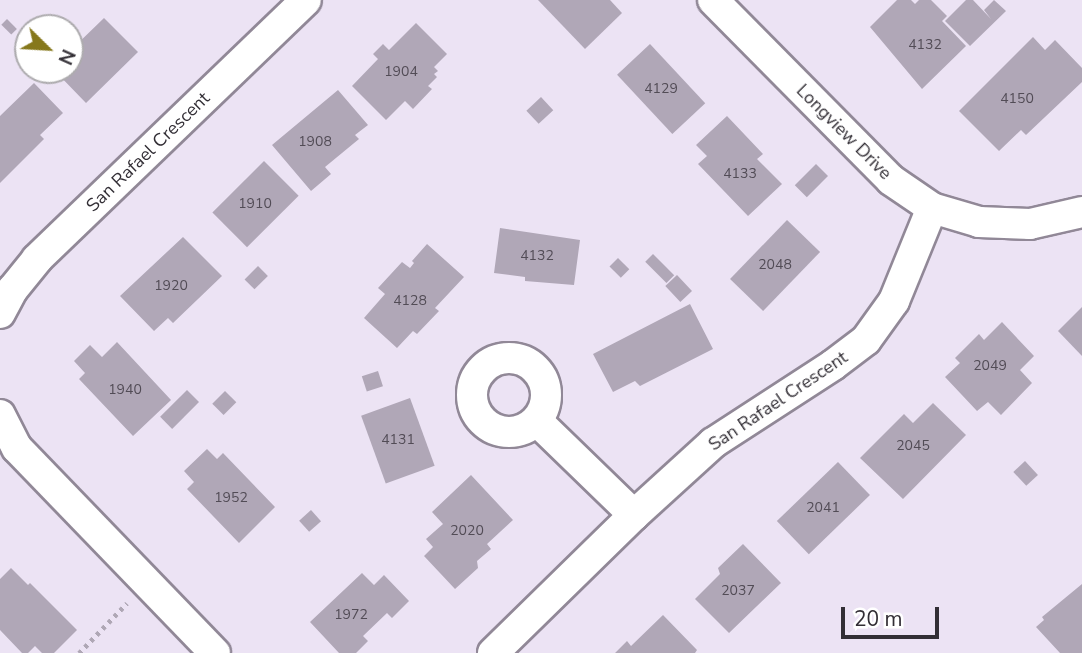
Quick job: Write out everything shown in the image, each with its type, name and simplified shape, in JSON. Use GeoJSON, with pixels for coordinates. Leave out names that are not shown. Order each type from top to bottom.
{"type":"FeatureCollection","features":[{"type":"Feature","properties":{"kind":"street","name":"San Rafael Crescent"},"geometry":{"type":"LineString","coordinates":[[0,313],[13,289],[37,259],[306,0]]}},
{"type":"Feature","properties":{"kind":"street","name":"Longview Drive"},"geometry":{"type":"LineString","coordinates":[[713,0],[891,180],[932,208],[979,222],[1030,224],[1082,212]]}},
{"type":"Feature","properties":{"kind":"street","name":"San Rafael Crescent"},"geometry":{"type":"LineString","coordinates":[[493,653],[634,515],[713,443],[833,365],[866,340],[894,301],[932,208]]}},
{"type":"Feature","properties":{"kind":"street"},"geometry":{"type":"LineString","coordinates":[[0,415],[17,448],[215,653]]}},
{"type":"Feature","properties":{"kind":"street"},"geometry":{"type":"LineString","coordinates":[[537,421],[634,515]]}},
{"type":"Feature","properties":{"kind":"path"},"geometry":{"type":"LineString","coordinates":[[79,653],[147,583]]}},
{"type":"Feature","properties":{"kind":"building"},"geometry":{"type":"Polygon","coordinates":[[[538,0],[610,0],[622,13],[585,49],[538,0]]]}},
{"type":"Feature","properties":{"kind":"building"},"geometry":{"type":"Polygon","coordinates":[[[897,0],[911,0],[915,4],[919,0],[931,0],[947,16],[942,21],[966,46],[922,89],[870,27],[897,0]]]}},
{"type":"Feature","properties":{"kind":"building"},"geometry":{"type":"Polygon","coordinates":[[[966,0],[973,0],[991,19],[984,10],[994,0],[1006,11],[970,46],[945,21],[966,0]]]}},
{"type":"Feature","properties":{"kind":"building"},"geometry":{"type":"Polygon","coordinates":[[[104,18],[138,52],[86,103],[68,84],[84,84],[84,37],[104,18]]]}},
{"type":"Feature","properties":{"kind":"building"},"geometry":{"type":"Polygon","coordinates":[[[7,19],[14,26],[11,35],[1,25],[7,19]]]}},
{"type":"Feature","properties":{"kind":"building"},"geometry":{"type":"Polygon","coordinates":[[[416,23],[447,54],[434,67],[438,71],[434,74],[437,77],[428,86],[432,89],[413,109],[405,101],[386,120],[352,86],[378,59],[373,54],[383,44],[389,50],[416,23]]]}},
{"type":"Feature","properties":{"kind":"building"},"geometry":{"type":"Polygon","coordinates":[[[1033,37],[1045,50],[1055,40],[1082,68],[1082,82],[1026,135],[1021,130],[999,151],[959,111],[1033,37]]]}},
{"type":"Feature","properties":{"kind":"building"},"geometry":{"type":"Polygon","coordinates":[[[650,44],[705,103],[672,134],[617,75],[650,44]]]}},
{"type":"Feature","properties":{"kind":"building"},"geometry":{"type":"Polygon","coordinates":[[[33,84],[63,113],[40,135],[44,139],[0,183],[0,116],[33,84]]]}},
{"type":"Feature","properties":{"kind":"building"},"geometry":{"type":"Polygon","coordinates":[[[338,90],[368,125],[355,135],[359,139],[325,167],[331,174],[311,191],[272,145],[338,90]]]}},
{"type":"Feature","properties":{"kind":"building"},"geometry":{"type":"Polygon","coordinates":[[[541,97],[553,110],[539,124],[526,111],[541,97]]]}},
{"type":"Feature","properties":{"kind":"building"},"geometry":{"type":"Polygon","coordinates":[[[727,116],[763,154],[757,159],[782,184],[748,216],[698,164],[707,156],[696,145],[727,116]]]}},
{"type":"Feature","properties":{"kind":"building"},"geometry":{"type":"Polygon","coordinates":[[[264,161],[299,196],[247,247],[212,213],[264,161]]]}},
{"type":"Feature","properties":{"kind":"building"},"geometry":{"type":"Polygon","coordinates":[[[816,164],[828,176],[807,197],[795,185],[816,164]]]}},
{"type":"Feature","properties":{"kind":"building"},"geometry":{"type":"Polygon","coordinates":[[[787,220],[820,252],[763,311],[730,279],[787,220]]]}},
{"type":"Feature","properties":{"kind":"building"},"geometry":{"type":"Polygon","coordinates":[[[500,228],[580,240],[574,285],[525,281],[525,277],[494,273],[500,228]]]}},
{"type":"Feature","properties":{"kind":"building"},"geometry":{"type":"Polygon","coordinates":[[[183,237],[222,276],[173,323],[168,318],[154,331],[120,296],[183,237]]]}},
{"type":"Feature","properties":{"kind":"building"},"geometry":{"type":"Polygon","coordinates":[[[427,244],[464,277],[435,308],[439,311],[417,334],[413,331],[397,348],[364,318],[385,294],[378,288],[402,262],[410,268],[414,263],[412,261],[427,244]]]}},
{"type":"Feature","properties":{"kind":"building"},"geometry":{"type":"Polygon","coordinates":[[[653,254],[674,275],[666,283],[645,262],[653,254]]]}},
{"type":"Feature","properties":{"kind":"building"},"geometry":{"type":"Polygon","coordinates":[[[618,258],[629,269],[621,278],[610,266],[618,258]]]}},
{"type":"Feature","properties":{"kind":"building"},"geometry":{"type":"Polygon","coordinates":[[[258,266],[268,276],[254,289],[245,279],[258,266]]]}},
{"type":"Feature","properties":{"kind":"building"},"geometry":{"type":"Polygon","coordinates":[[[677,275],[692,291],[680,302],[665,286],[677,275]]]}},
{"type":"Feature","properties":{"kind":"building"},"geometry":{"type":"Polygon","coordinates":[[[690,304],[713,349],[640,386],[635,381],[613,392],[593,354],[690,304]]]}},
{"type":"Feature","properties":{"kind":"building"},"geometry":{"type":"Polygon","coordinates":[[[1082,307],[1082,356],[1058,331],[1082,307]]]}},
{"type":"Feature","properties":{"kind":"building"},"geometry":{"type":"Polygon","coordinates":[[[1002,322],[1034,356],[1020,370],[1032,383],[1001,415],[988,402],[977,411],[945,377],[960,363],[955,358],[979,334],[984,340],[1002,322]]]}},
{"type":"Feature","properties":{"kind":"building"},"geometry":{"type":"Polygon","coordinates":[[[117,342],[171,400],[133,436],[79,379],[85,373],[74,361],[90,345],[102,357],[117,342]]]}},
{"type":"Feature","properties":{"kind":"building"},"geometry":{"type":"Polygon","coordinates":[[[378,371],[383,386],[367,391],[362,376],[378,371]]]}},
{"type":"Feature","properties":{"kind":"building"},"geometry":{"type":"Polygon","coordinates":[[[187,390],[199,402],[172,429],[160,417],[187,390]]]}},
{"type":"Feature","properties":{"kind":"building"},"geometry":{"type":"Polygon","coordinates":[[[225,391],[236,402],[224,415],[212,404],[225,391]]]}},
{"type":"Feature","properties":{"kind":"building"},"geometry":{"type":"Polygon","coordinates":[[[410,398],[435,466],[386,483],[361,416],[410,398]]]}},
{"type":"Feature","properties":{"kind":"building"},"geometry":{"type":"Polygon","coordinates":[[[933,403],[966,435],[903,499],[860,458],[904,414],[913,423],[933,403]]]}},
{"type":"Feature","properties":{"kind":"building"},"geometry":{"type":"Polygon","coordinates":[[[207,449],[217,459],[223,453],[275,507],[239,543],[187,489],[194,482],[184,471],[207,449]]]}},
{"type":"Feature","properties":{"kind":"building"},"geometry":{"type":"Polygon","coordinates":[[[1025,461],[1038,475],[1026,486],[1013,472],[1025,461]]]}},
{"type":"Feature","properties":{"kind":"building"},"geometry":{"type":"Polygon","coordinates":[[[838,462],[870,495],[809,554],[777,521],[838,462]]]}},
{"type":"Feature","properties":{"kind":"building"},"geometry":{"type":"Polygon","coordinates":[[[471,475],[513,520],[487,544],[491,549],[477,561],[478,568],[455,589],[424,556],[433,547],[426,539],[443,524],[432,512],[471,475]]]}},
{"type":"Feature","properties":{"kind":"building"},"geometry":{"type":"Polygon","coordinates":[[[311,510],[321,521],[309,532],[299,521],[311,510]]]}},
{"type":"Feature","properties":{"kind":"building"},"geometry":{"type":"Polygon","coordinates":[[[743,544],[781,583],[729,633],[695,599],[720,574],[718,568],[743,544]]]}},
{"type":"Feature","properties":{"kind":"building"},"geometry":{"type":"Polygon","coordinates":[[[11,568],[77,630],[54,653],[42,653],[35,646],[28,653],[22,653],[0,630],[0,579],[11,568]]]}},
{"type":"Feature","properties":{"kind":"building"},"geometry":{"type":"Polygon","coordinates":[[[362,573],[374,585],[384,575],[409,601],[392,618],[387,613],[363,636],[368,641],[356,653],[339,653],[310,622],[362,573]]]}},
{"type":"Feature","properties":{"kind":"building"},"geometry":{"type":"Polygon","coordinates":[[[1082,584],[1082,653],[1060,653],[1036,627],[1044,620],[1042,617],[1082,584]]]}},
{"type":"Feature","properties":{"kind":"building"},"geometry":{"type":"Polygon","coordinates":[[[663,615],[697,650],[695,653],[615,653],[627,641],[631,646],[663,615]]]}}]}
